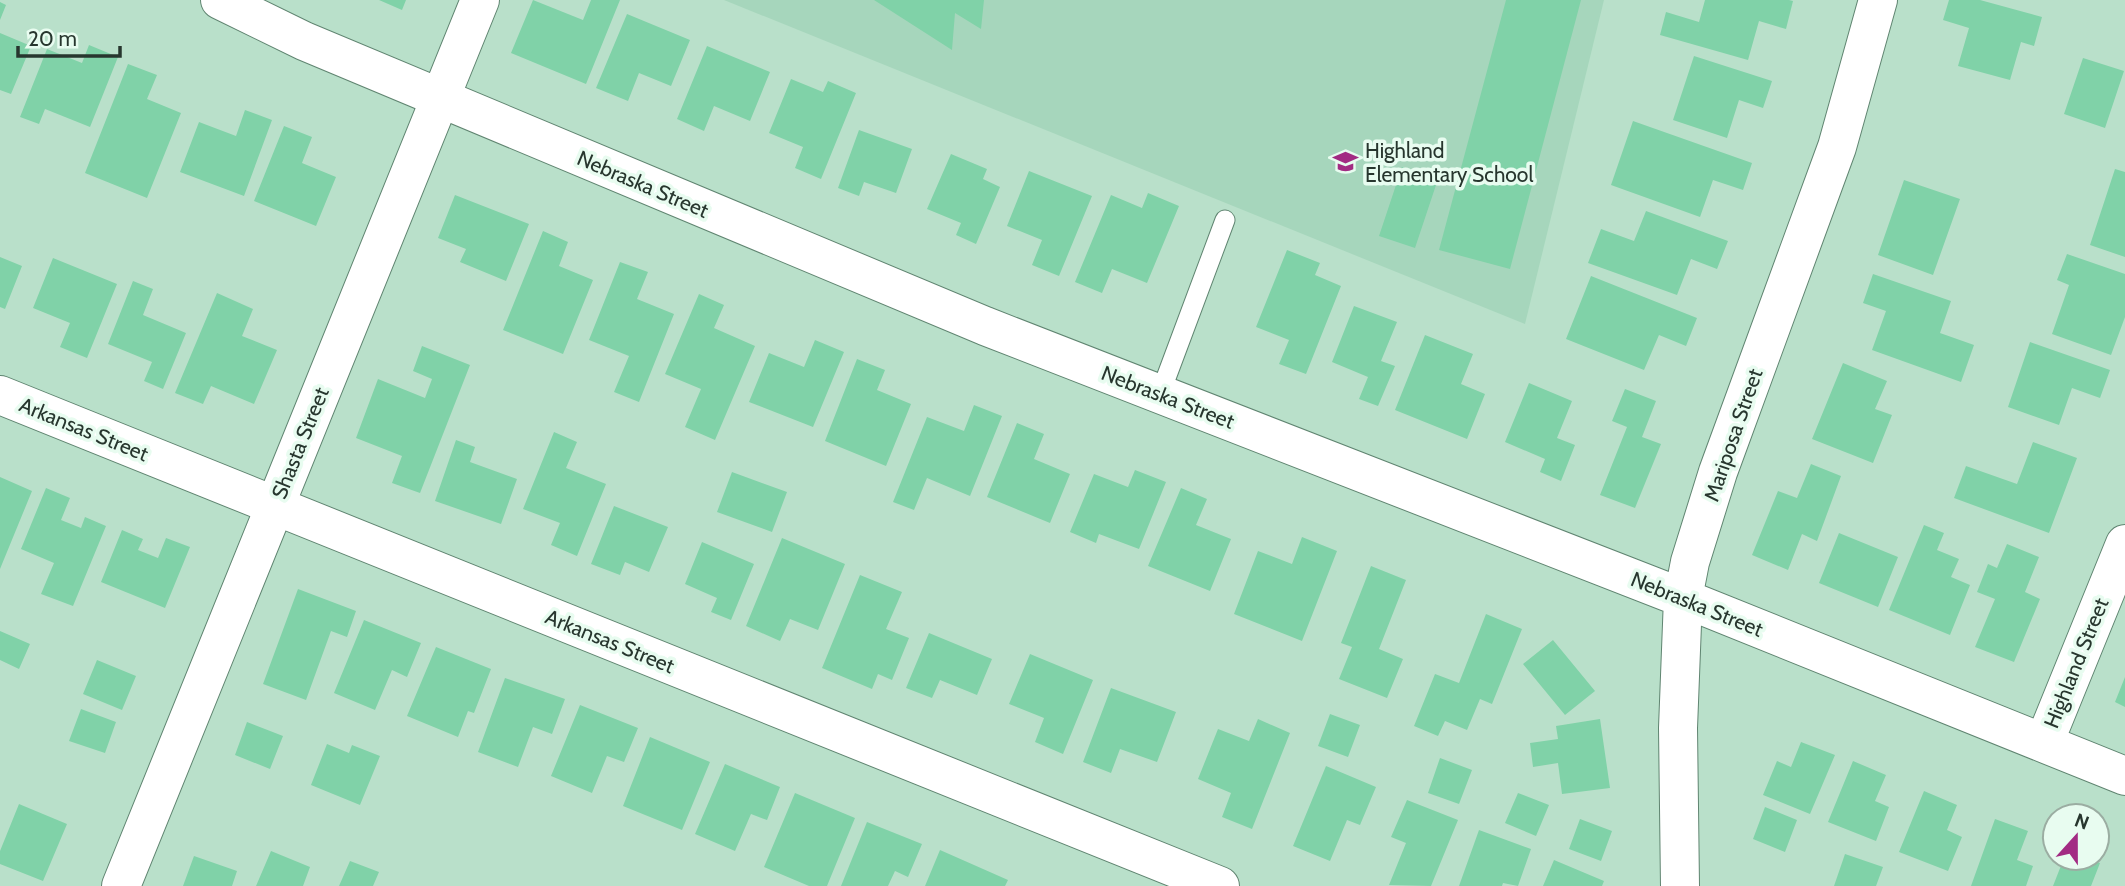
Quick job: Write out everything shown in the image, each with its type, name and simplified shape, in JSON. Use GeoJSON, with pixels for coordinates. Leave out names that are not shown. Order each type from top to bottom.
{"type":"FeatureCollection","features":[{"type":"Feature","properties":{"kind":"street","name":"Nebraska Street"},"geometry":{"type":"LineString","coordinates":[[220,0],[304,41],[985,326],[1683,598],[2125,776]]}},
{"type":"Feature","properties":{"kind":"street","name":"Shasta Street"},"geometry":{"type":"LineString","coordinates":[[121,886],[480,0]]}},
{"type":"Feature","properties":{"kind":"street","name":"Mariposa Street"},"geometry":{"type":"LineString","coordinates":[[1680,886],[1678,728],[1683,598],[1690,562],[1718,472],[1837,147],[1878,0]]}},
{"type":"Feature","properties":{"kind":"street","name":"Arkansas Street"},"geometry":{"type":"LineString","coordinates":[[0,395],[1220,886]]}},
{"type":"Feature","properties":{"kind":"street","name":"Highland Street"},"geometry":{"type":"LineString","coordinates":[[2044,743],[2125,544]]}},
{"type":"Feature","properties":{"kind":"lane"},"geometry":{"type":"LineString","coordinates":[[1160,394],[1225,220]]}},
{"type":"Feature","properties":{"kind":"shaded area","name":"Highland Elementary School"},"geometry":{"type":"Polygon","coordinates":[[[724,0],[1604,0],[1525,324],[724,0]]]}},
{"type":"Feature","properties":{"kind":"building"},"geometry":{"type":"Polygon","coordinates":[[[379,0],[406,0],[402,10],[379,0]]]}},
{"type":"Feature","properties":{"kind":"building"},"geometry":{"type":"Polygon","coordinates":[[[533,0],[583,20],[591,0],[620,0],[586,84],[511,53],[533,0]]]}},
{"type":"Feature","properties":{"kind":"building"},"geometry":{"type":"Polygon","coordinates":[[[874,0],[984,0],[981,29],[955,13],[952,50],[874,0]]]}},
{"type":"Feature","properties":{"kind":"building"},"geometry":{"type":"Polygon","coordinates":[[[1506,0],[1581,0],[1510,269],[1439,250],[1506,0]]]}},
{"type":"Feature","properties":{"kind":"building"},"geometry":{"type":"Polygon","coordinates":[[[1705,0],[1793,1],[1786,29],[1759,21],[1748,60],[1660,35],[1666,12],[1699,22],[1705,0]]]}},
{"type":"Feature","properties":{"kind":"building"},"geometry":{"type":"Polygon","coordinates":[[[1949,0],[1980,0],[2042,17],[2034,46],[2021,42],[2010,80],[1958,66],[1969,28],[1943,20],[1949,0]]]}},
{"type":"Feature","properties":{"kind":"building"},"geometry":{"type":"Polygon","coordinates":[[[0,2],[6,5],[0,20],[0,2]]]}},
{"type":"Feature","properties":{"kind":"building"},"geometry":{"type":"Polygon","coordinates":[[[627,14],[690,40],[671,86],[639,73],[628,101],[596,88],[627,14]]]}},
{"type":"Feature","properties":{"kind":"building"},"geometry":{"type":"Polygon","coordinates":[[[0,33],[31,46],[11,94],[0,90],[0,33]]]}},
{"type":"Feature","properties":{"kind":"building"},"geometry":{"type":"Polygon","coordinates":[[[89,45],[118,57],[90,127],[45,109],[39,124],[20,117],[47,49],[82,63],[89,45]]]}},
{"type":"Feature","properties":{"kind":"building"},"geometry":{"type":"Polygon","coordinates":[[[707,46],[770,72],[750,121],[714,106],[704,131],[677,119],[707,46]]]}},
{"type":"Feature","properties":{"kind":"building"},"geometry":{"type":"Polygon","coordinates":[[[1694,56],[1772,81],[1763,108],[1739,100],[1727,138],[1673,120],[1694,56]]]}},
{"type":"Feature","properties":{"kind":"building"},"geometry":{"type":"Polygon","coordinates":[[[2083,58],[2124,71],[2105,128],[2064,114],[2083,58]]]}},
{"type":"Feature","properties":{"kind":"building"},"geometry":{"type":"Polygon","coordinates":[[[128,64],[157,75],[147,99],[181,113],[147,198],[85,173],[128,64]]]}},
{"type":"Feature","properties":{"kind":"building"},"geometry":{"type":"Polygon","coordinates":[[[791,79],[823,92],[828,81],[856,93],[821,179],[795,168],[803,147],[769,133],[791,79]]]}},
{"type":"Feature","properties":{"kind":"building"},"geometry":{"type":"Polygon","coordinates":[[[245,110],[272,120],[244,196],[180,172],[199,122],[236,136],[245,110]]]}},
{"type":"Feature","properties":{"kind":"building"},"geometry":{"type":"Polygon","coordinates":[[[1633,121],[1752,163],[1743,190],[1713,180],[1700,217],[1611,185],[1633,121]]]}},
{"type":"Feature","properties":{"kind":"building"},"geometry":{"type":"Polygon","coordinates":[[[284,126],[312,137],[302,163],[336,177],[316,226],[254,201],[284,126]]]}},
{"type":"Feature","properties":{"kind":"building"},"geometry":{"type":"Polygon","coordinates":[[[859,130],[912,149],[896,193],[864,182],[859,196],[838,188],[859,130]]]}},
{"type":"Feature","properties":{"kind":"building"},"geometry":{"type":"Polygon","coordinates":[[[951,154],[987,169],[983,179],[1000,187],[976,244],[956,235],[961,223],[927,209],[951,154]]]}},
{"type":"Feature","properties":{"kind":"building"},"geometry":{"type":"Polygon","coordinates":[[[1402,167],[1438,179],[1415,248],[1379,236],[1402,167]]]}},
{"type":"Feature","properties":{"kind":"building"},"geometry":{"type":"Polygon","coordinates":[[[2115,169],[2125,172],[2125,257],[2090,245],[2115,169]]]}},
{"type":"Feature","properties":{"kind":"building"},"geometry":{"type":"Polygon","coordinates":[[[1029,171],[1092,196],[1059,276],[1032,265],[1042,240],[1007,226],[1029,171]]]}},
{"type":"Feature","properties":{"kind":"building"},"geometry":{"type":"Polygon","coordinates":[[[1904,180],[1960,199],[1933,275],[1878,255],[1904,180]]]}},
{"type":"Feature","properties":{"kind":"building"},"geometry":{"type":"Polygon","coordinates":[[[1148,193],[1179,206],[1147,283],[1112,269],[1102,293],[1075,282],[1111,195],[1142,208],[1148,193]]]}},
{"type":"Feature","properties":{"kind":"building"},"geometry":{"type":"Polygon","coordinates":[[[455,195],[529,224],[506,281],[460,262],[466,249],[438,238],[455,195]]]}},
{"type":"Feature","properties":{"kind":"building"},"geometry":{"type":"Polygon","coordinates":[[[1646,211],[1728,241],[1717,269],[1691,259],[1677,295],[1588,263],[1601,229],[1634,241],[1646,211]]]}},
{"type":"Feature","properties":{"kind":"building"},"geometry":{"type":"Polygon","coordinates":[[[543,231],[568,242],[559,266],[593,280],[563,354],[503,330],[543,231]]]}},
{"type":"Feature","properties":{"kind":"building"},"geometry":{"type":"Polygon","coordinates":[[[1287,250],[1320,263],[1315,275],[1341,286],[1306,374],[1279,364],[1289,340],[1256,327],[1287,250]]]}},
{"type":"Feature","properties":{"kind":"building"},"geometry":{"type":"Polygon","coordinates":[[[2067,254],[2125,274],[2125,317],[2111,355],[2052,334],[2069,285],[2057,280],[2067,254]]]}},
{"type":"Feature","properties":{"kind":"building"},"geometry":{"type":"Polygon","coordinates":[[[0,257],[22,266],[5,309],[0,307],[0,257]]]}},
{"type":"Feature","properties":{"kind":"building"},"geometry":{"type":"Polygon","coordinates":[[[53,258],[117,284],[87,358],[60,347],[70,323],[33,308],[53,258]]]}},
{"type":"Feature","properties":{"kind":"building"},"geometry":{"type":"Polygon","coordinates":[[[620,262],[648,272],[637,299],[674,314],[639,402],[614,392],[629,356],[589,340],[620,262]]]}},
{"type":"Feature","properties":{"kind":"building"},"geometry":{"type":"Polygon","coordinates":[[[1873,274],[1951,301],[1940,333],[1974,345],[1961,382],[1872,350],[1886,311],[1863,303],[1873,274]]]}},
{"type":"Feature","properties":{"kind":"building"},"geometry":{"type":"Polygon","coordinates":[[[1591,276],[1697,318],[1686,346],[1659,335],[1644,370],[1566,339],[1591,276]]]}},
{"type":"Feature","properties":{"kind":"building"},"geometry":{"type":"Polygon","coordinates":[[[133,281],[153,289],[143,315],[186,333],[163,389],[144,381],[152,362],[108,344],[133,281]]]}},
{"type":"Feature","properties":{"kind":"building"},"geometry":{"type":"Polygon","coordinates":[[[217,293],[253,309],[242,336],[277,350],[254,404],[211,386],[203,404],[175,393],[217,293]]]}},
{"type":"Feature","properties":{"kind":"building"},"geometry":{"type":"Polygon","coordinates":[[[699,294],[724,305],[714,328],[755,346],[715,440],[685,427],[701,389],[665,374],[699,294]]]}},
{"type":"Feature","properties":{"kind":"building"},"geometry":{"type":"Polygon","coordinates":[[[1354,306],[1397,322],[1381,361],[1395,366],[1378,406],[1359,399],[1368,377],[1332,362],[1354,306]]]}},
{"type":"Feature","properties":{"kind":"building"},"geometry":{"type":"Polygon","coordinates":[[[1425,335],[1473,354],[1461,384],[1485,394],[1467,439],[1395,410],[1425,335]]]}},
{"type":"Feature","properties":{"kind":"building"},"geometry":{"type":"Polygon","coordinates":[[[815,340],[844,352],[813,427],[749,402],[769,353],[804,367],[815,340]]]}},
{"type":"Feature","properties":{"kind":"building"},"geometry":{"type":"Polygon","coordinates":[[[2030,342],[2110,370],[2100,398],[2072,388],[2059,425],[2008,407],[2030,342]]]}},
{"type":"Feature","properties":{"kind":"building"},"geometry":{"type":"Polygon","coordinates":[[[422,346],[470,365],[420,493],[392,483],[402,456],[356,438],[378,379],[425,398],[432,379],[413,371],[422,346]]]}},
{"type":"Feature","properties":{"kind":"building"},"geometry":{"type":"Polygon","coordinates":[[[857,359],[885,370],[877,390],[911,404],[886,466],[825,441],[857,359]]]}},
{"type":"Feature","properties":{"kind":"building"},"geometry":{"type":"Polygon","coordinates":[[[1843,363],[1887,381],[1875,409],[1892,415],[1873,463],[1812,439],[1843,363]]]}},
{"type":"Feature","properties":{"kind":"building"},"geometry":{"type":"Polygon","coordinates":[[[1529,383],[1572,401],[1557,438],[1575,445],[1561,481],[1540,472],[1545,459],[1505,442],[1529,383]]]}},
{"type":"Feature","properties":{"kind":"building"},"geometry":{"type":"Polygon","coordinates":[[[1625,389],[1656,401],[1642,437],[1661,444],[1635,508],[1600,495],[1627,427],[1612,421],[1625,389]]]}},
{"type":"Feature","properties":{"kind":"building"},"geometry":{"type":"Polygon","coordinates":[[[974,405],[1002,416],[970,496],[927,478],[914,510],[893,502],[927,417],[964,431],[974,405]]]}},
{"type":"Feature","properties":{"kind":"building"},"geometry":{"type":"Polygon","coordinates":[[[1017,423],[1044,434],[1034,459],[1070,474],[1050,523],[987,497],[1017,423]]]}},
{"type":"Feature","properties":{"kind":"building"},"geometry":{"type":"Polygon","coordinates":[[[554,432],[577,442],[566,468],[606,484],[577,556],[551,545],[560,523],[523,509],[554,432]]]}},
{"type":"Feature","properties":{"kind":"building"},"geometry":{"type":"Polygon","coordinates":[[[456,440],[475,447],[470,462],[517,479],[501,524],[435,501],[456,440]]]}},
{"type":"Feature","properties":{"kind":"building"},"geometry":{"type":"Polygon","coordinates":[[[2033,442],[2077,458],[2049,533],[1954,498],[1966,466],[2017,484],[2033,442]]]}},
{"type":"Feature","properties":{"kind":"building"},"geometry":{"type":"Polygon","coordinates":[[[1811,464],[1841,476],[1817,541],[1802,534],[1788,570],[1752,555],[1778,491],[1797,498],[1811,464]]]}},
{"type":"Feature","properties":{"kind":"building"},"geometry":{"type":"Polygon","coordinates":[[[1135,470],[1166,482],[1139,549],[1099,534],[1096,543],[1070,532],[1094,474],[1128,487],[1135,470]]]}},
{"type":"Feature","properties":{"kind":"building"},"geometry":{"type":"Polygon","coordinates":[[[732,472],[787,492],[772,532],[717,512],[732,472]]]}},
{"type":"Feature","properties":{"kind":"building"},"geometry":{"type":"Polygon","coordinates":[[[0,477],[32,491],[0,569],[0,477]]]}},
{"type":"Feature","properties":{"kind":"building"},"geometry":{"type":"Polygon","coordinates":[[[46,488],[70,498],[61,520],[81,528],[85,517],[106,526],[73,606],[41,594],[54,563],[21,549],[46,488]]]}},
{"type":"Feature","properties":{"kind":"building"},"geometry":{"type":"Polygon","coordinates":[[[1181,488],[1207,499],[1196,525],[1231,539],[1210,591],[1148,566],[1181,488]]]}},
{"type":"Feature","properties":{"kind":"building"},"geometry":{"type":"Polygon","coordinates":[[[614,506],[668,527],[649,572],[625,562],[620,575],[591,564],[614,506]]]}},
{"type":"Feature","properties":{"kind":"building"},"geometry":{"type":"Polygon","coordinates":[[[1924,525],[1944,533],[1937,550],[1959,559],[1951,577],[1970,585],[1950,635],[1889,610],[1924,525]]]}},
{"type":"Feature","properties":{"kind":"building"},"geometry":{"type":"Polygon","coordinates":[[[122,530],[143,539],[138,550],[158,558],[166,538],[190,547],[165,608],[101,582],[122,530]]]}},
{"type":"Feature","properties":{"kind":"building"},"geometry":{"type":"Polygon","coordinates":[[[1839,533],[1898,557],[1878,607],[1819,583],[1839,533]]]}},
{"type":"Feature","properties":{"kind":"building"},"geometry":{"type":"Polygon","coordinates":[[[1302,537],[1337,551],[1302,641],[1234,614],[1258,551],[1292,564],[1302,537]]]}},
{"type":"Feature","properties":{"kind":"building"},"geometry":{"type":"Polygon","coordinates":[[[782,538],[845,564],[818,630],[790,619],[780,641],[746,626],[782,538]]]}},
{"type":"Feature","properties":{"kind":"building"},"geometry":{"type":"Polygon","coordinates":[[[702,542],[754,564],[731,620],[711,612],[717,598],[685,584],[702,542]]]}},
{"type":"Feature","properties":{"kind":"building"},"geometry":{"type":"Polygon","coordinates":[[[2007,544],[2039,557],[2025,592],[2040,599],[2014,662],[1975,647],[1995,599],[1977,592],[1988,564],[1997,568],[2007,544]]]}},
{"type":"Feature","properties":{"kind":"building"},"geometry":{"type":"Polygon","coordinates":[[[1371,566],[1406,580],[1379,649],[1403,659],[1387,698],[1339,679],[1352,647],[1341,643],[1371,566]]]}},
{"type":"Feature","properties":{"kind":"building"},"geometry":{"type":"Polygon","coordinates":[[[860,575],[902,592],[886,629],[909,638],[892,680],[878,674],[872,689],[822,668],[860,575]]]}},
{"type":"Feature","properties":{"kind":"building"},"geometry":{"type":"Polygon","coordinates":[[[298,589],[356,611],[347,637],[331,631],[306,700],[263,684],[298,589]]]}},
{"type":"Feature","properties":{"kind":"building"},"geometry":{"type":"Polygon","coordinates":[[[1486,614],[1522,629],[1492,704],[1480,699],[1467,730],[1445,721],[1438,736],[1414,726],[1435,674],[1459,683],[1486,614]]]}},
{"type":"Feature","properties":{"kind":"building"},"geometry":{"type":"Polygon","coordinates":[[[364,620],[421,643],[407,677],[392,670],[375,710],[334,693],[364,620]]]}},
{"type":"Feature","properties":{"kind":"building"},"geometry":{"type":"Polygon","coordinates":[[[0,631],[30,644],[19,669],[0,660],[0,631]]]}},
{"type":"Feature","properties":{"kind":"building"},"geometry":{"type":"Polygon","coordinates":[[[929,633],[992,659],[977,695],[940,680],[932,698],[906,688],[929,633]]]}},
{"type":"Feature","properties":{"kind":"building"},"geometry":{"type":"Polygon","coordinates":[[[1553,640],[1595,691],[1565,715],[1523,664],[1553,640]]]}},
{"type":"Feature","properties":{"kind":"building"},"geometry":{"type":"Polygon","coordinates":[[[436,647],[491,669],[474,713],[468,711],[458,737],[407,716],[436,647]]]}},
{"type":"Feature","properties":{"kind":"building"},"geometry":{"type":"Polygon","coordinates":[[[1030,654],[1093,680],[1063,754],[1035,742],[1044,718],[1009,704],[1030,654]]]}},
{"type":"Feature","properties":{"kind":"building"},"geometry":{"type":"Polygon","coordinates":[[[97,660],[136,676],[122,710],[83,694],[97,660]]]}},
{"type":"Feature","properties":{"kind":"building"},"geometry":{"type":"Polygon","coordinates":[[[2125,677],[2125,707],[2115,702],[2125,677]]]}},
{"type":"Feature","properties":{"kind":"building"},"geometry":{"type":"Polygon","coordinates":[[[505,678],[565,699],[552,734],[533,727],[518,767],[478,752],[505,678]]]}},
{"type":"Feature","properties":{"kind":"building"},"geometry":{"type":"Polygon","coordinates":[[[1111,688],[1176,712],[1157,762],[1120,749],[1111,773],[1083,762],[1111,688]]]}},
{"type":"Feature","properties":{"kind":"building"},"geometry":{"type":"Polygon","coordinates":[[[580,705],[638,728],[624,762],[607,756],[592,793],[551,776],[580,705]]]}},
{"type":"Feature","properties":{"kind":"building"},"geometry":{"type":"Polygon","coordinates":[[[81,709],[116,722],[105,753],[69,741],[81,709]]]}},
{"type":"Feature","properties":{"kind":"building"},"geometry":{"type":"Polygon","coordinates":[[[1330,714],[1360,725],[1348,757],[1318,746],[1330,714]]]}},
{"type":"Feature","properties":{"kind":"building"},"geometry":{"type":"Polygon","coordinates":[[[1258,719],[1290,733],[1252,829],[1222,817],[1231,793],[1198,779],[1218,729],[1249,741],[1258,719]]]}},
{"type":"Feature","properties":{"kind":"building"},"geometry":{"type":"Polygon","coordinates":[[[1600,719],[1610,788],[1562,794],[1558,763],[1533,767],[1530,743],[1558,739],[1556,726],[1600,719]]]}},
{"type":"Feature","properties":{"kind":"building"},"geometry":{"type":"Polygon","coordinates":[[[247,722],[283,736],[270,769],[235,755],[247,722]]]}},
{"type":"Feature","properties":{"kind":"building"},"geometry":{"type":"Polygon","coordinates":[[[650,737],[710,762],[682,830],[623,806],[650,737]]]}},
{"type":"Feature","properties":{"kind":"building"},"geometry":{"type":"Polygon","coordinates":[[[1801,742],[1835,755],[1810,814],[1763,795],[1777,761],[1791,767],[1801,742]]]}},
{"type":"Feature","properties":{"kind":"building"},"geometry":{"type":"Polygon","coordinates":[[[327,744],[349,753],[352,745],[380,756],[360,805],[311,785],[327,744]]]}},
{"type":"Feature","properties":{"kind":"building"},"geometry":{"type":"Polygon","coordinates":[[[1440,758],[1472,770],[1459,804],[1428,793],[1440,758]]]}},
{"type":"Feature","properties":{"kind":"building"},"geometry":{"type":"Polygon","coordinates":[[[1853,761],[1886,775],[1875,801],[1889,807],[1876,841],[1828,822],[1853,761]]]}},
{"type":"Feature","properties":{"kind":"building"},"geometry":{"type":"Polygon","coordinates":[[[725,764],[780,787],[767,820],[751,814],[735,851],[695,834],[725,764]]]}},
{"type":"Feature","properties":{"kind":"building"},"geometry":{"type":"Polygon","coordinates":[[[1326,766],[1376,787],[1360,825],[1347,820],[1330,861],[1293,846],[1326,766]]]}},
{"type":"Feature","properties":{"kind":"building"},"geometry":{"type":"Polygon","coordinates":[[[1924,791],[1957,805],[1947,830],[1962,837],[1948,871],[1899,852],[1924,791]]]}},
{"type":"Feature","properties":{"kind":"building"},"geometry":{"type":"Polygon","coordinates":[[[795,793],[855,818],[827,886],[809,886],[764,867],[795,793]]]}},
{"type":"Feature","properties":{"kind":"building"},"geometry":{"type":"Polygon","coordinates":[[[1518,793],[1549,805],[1536,836],[1505,823],[1518,793]]]}},
{"type":"Feature","properties":{"kind":"building"},"geometry":{"type":"Polygon","coordinates":[[[1407,800],[1458,820],[1431,886],[1389,885],[1406,843],[1391,837],[1407,800]]]}},
{"type":"Feature","properties":{"kind":"building"},"geometry":{"type":"Polygon","coordinates":[[[19,804],[67,824],[43,881],[0,864],[0,851],[19,804]]]}},
{"type":"Feature","properties":{"kind":"building"},"geometry":{"type":"Polygon","coordinates":[[[1765,807],[1797,820],[1785,852],[1753,839],[1765,807]]]}},
{"type":"Feature","properties":{"kind":"building"},"geometry":{"type":"Polygon","coordinates":[[[1580,819],[1612,831],[1601,861],[1569,849],[1580,819]]]}},
{"type":"Feature","properties":{"kind":"building"},"geometry":{"type":"Polygon","coordinates":[[[1995,819],[2028,831],[2017,860],[2033,866],[2026,886],[1971,886],[1995,819]]]}},
{"type":"Feature","properties":{"kind":"building"},"geometry":{"type":"Polygon","coordinates":[[[867,822],[922,844],[908,877],[895,871],[888,886],[841,886],[867,822]]]}},
{"type":"Feature","properties":{"kind":"building"},"geometry":{"type":"Polygon","coordinates":[[[1479,830],[1531,849],[1518,886],[1503,883],[1502,886],[1459,886],[1479,830]]]}},
{"type":"Feature","properties":{"kind":"building"},"geometry":{"type":"Polygon","coordinates":[[[940,850],[1008,880],[1005,886],[925,886],[940,850]]]}},
{"type":"Feature","properties":{"kind":"building"},"geometry":{"type":"Polygon","coordinates":[[[271,851],[310,867],[303,886],[256,886],[271,851]]]}},
{"type":"Feature","properties":{"kind":"building"},"geometry":{"type":"Polygon","coordinates":[[[1845,854],[1883,867],[1876,886],[1834,886],[1845,854]]]}},
{"type":"Feature","properties":{"kind":"building"},"geometry":{"type":"Polygon","coordinates":[[[194,856],[237,871],[232,886],[183,886],[194,856]]]}},
{"type":"Feature","properties":{"kind":"building"},"geometry":{"type":"Polygon","coordinates":[[[1554,860],[1604,881],[1602,886],[1543,886],[1554,860]]]}},
{"type":"Feature","properties":{"kind":"building"},"geometry":{"type":"Polygon","coordinates":[[[350,861],[379,872],[373,886],[339,886],[350,861]]]}},
{"type":"Feature","properties":{"kind":"building"},"geometry":{"type":"Polygon","coordinates":[[[2058,872],[2096,872],[2091,886],[2053,886],[2058,872]]]}},
{"type":"Feature","properties":{"kind":"place","name":"Highland Elementary School"},"geometry":{"type":"Point","coordinates":[1345,162]}}]}
